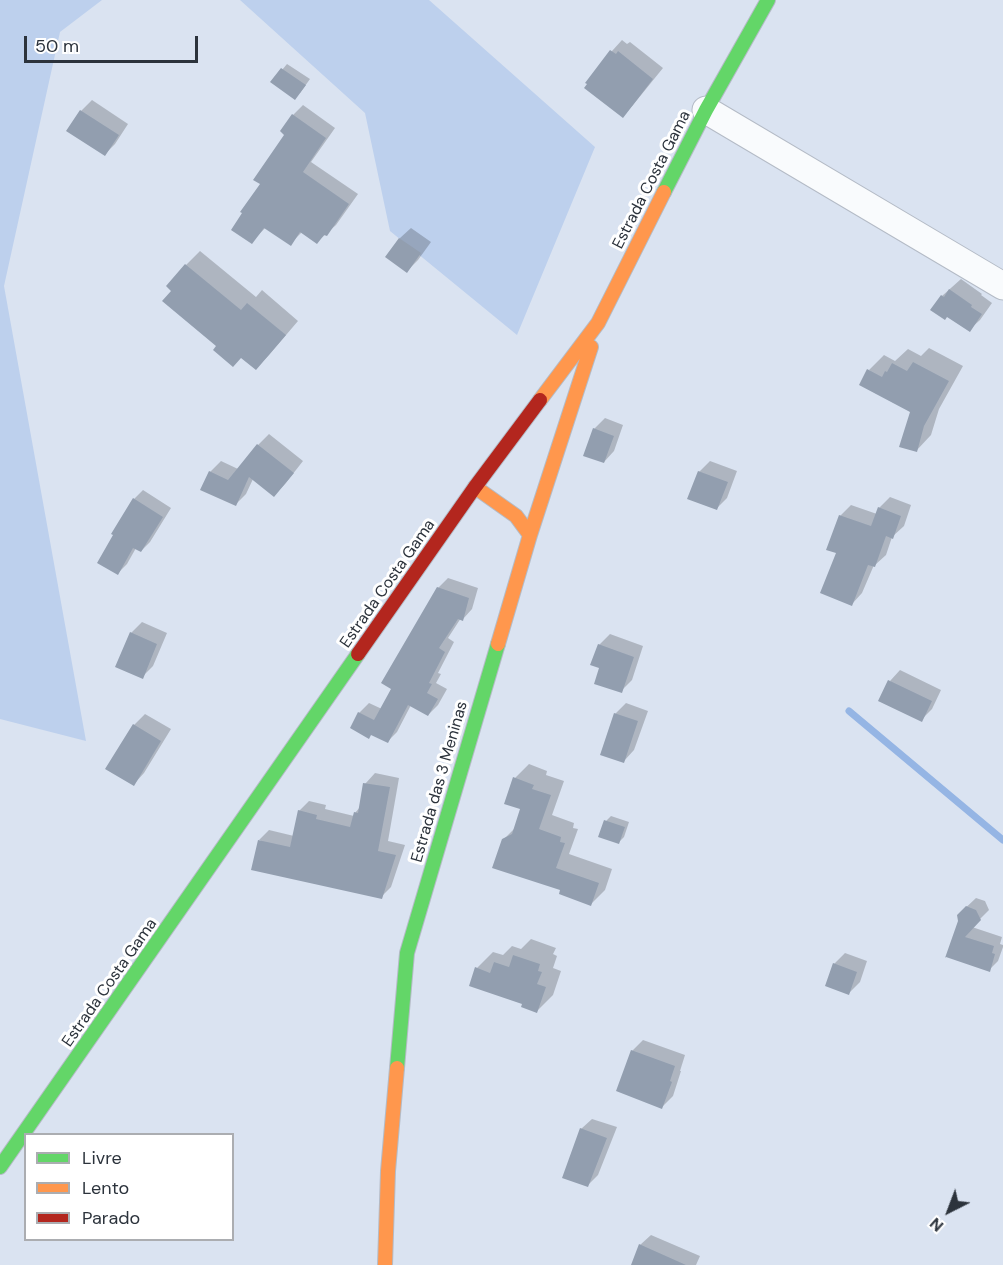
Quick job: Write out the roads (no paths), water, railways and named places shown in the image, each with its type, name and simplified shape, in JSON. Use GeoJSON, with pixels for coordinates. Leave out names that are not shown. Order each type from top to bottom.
{"type":"FeatureCollection","features":[{"type":"Feature","properties":{"kind":"main road","name":"Estrada Costa Gama"},"geometry":{"type":"LineString","coordinates":[[25,1133],[475,487],[598,323],[706,110],[768,0]]}},
{"type":"Feature","properties":{"kind":"main road","name":"Estrada das 3 Meninas"},"geometry":{"type":"LineString","coordinates":[[385,1265],[388,1171],[407,953],[530,535],[598,323]]}},
{"type":"Feature","properties":{"kind":"main road"},"geometry":{"type":"LineString","coordinates":[[475,487],[516,516],[530,535]]}},
{"type":"Feature","properties":{"kind":"main road","name":"Estrada Costa Gama"},"geometry":{"type":"LineString","coordinates":[[0,1167],[24,1134]]}},
{"type":"Feature","properties":{"kind":"street"},"geometry":{"type":"LineString","coordinates":[[706,110],[1003,286]]}},
{"type":"Feature","properties":{"kind":"waterway"},"geometry":{"type":"LineString","coordinates":[[849,711],[1003,840]]}}]}
